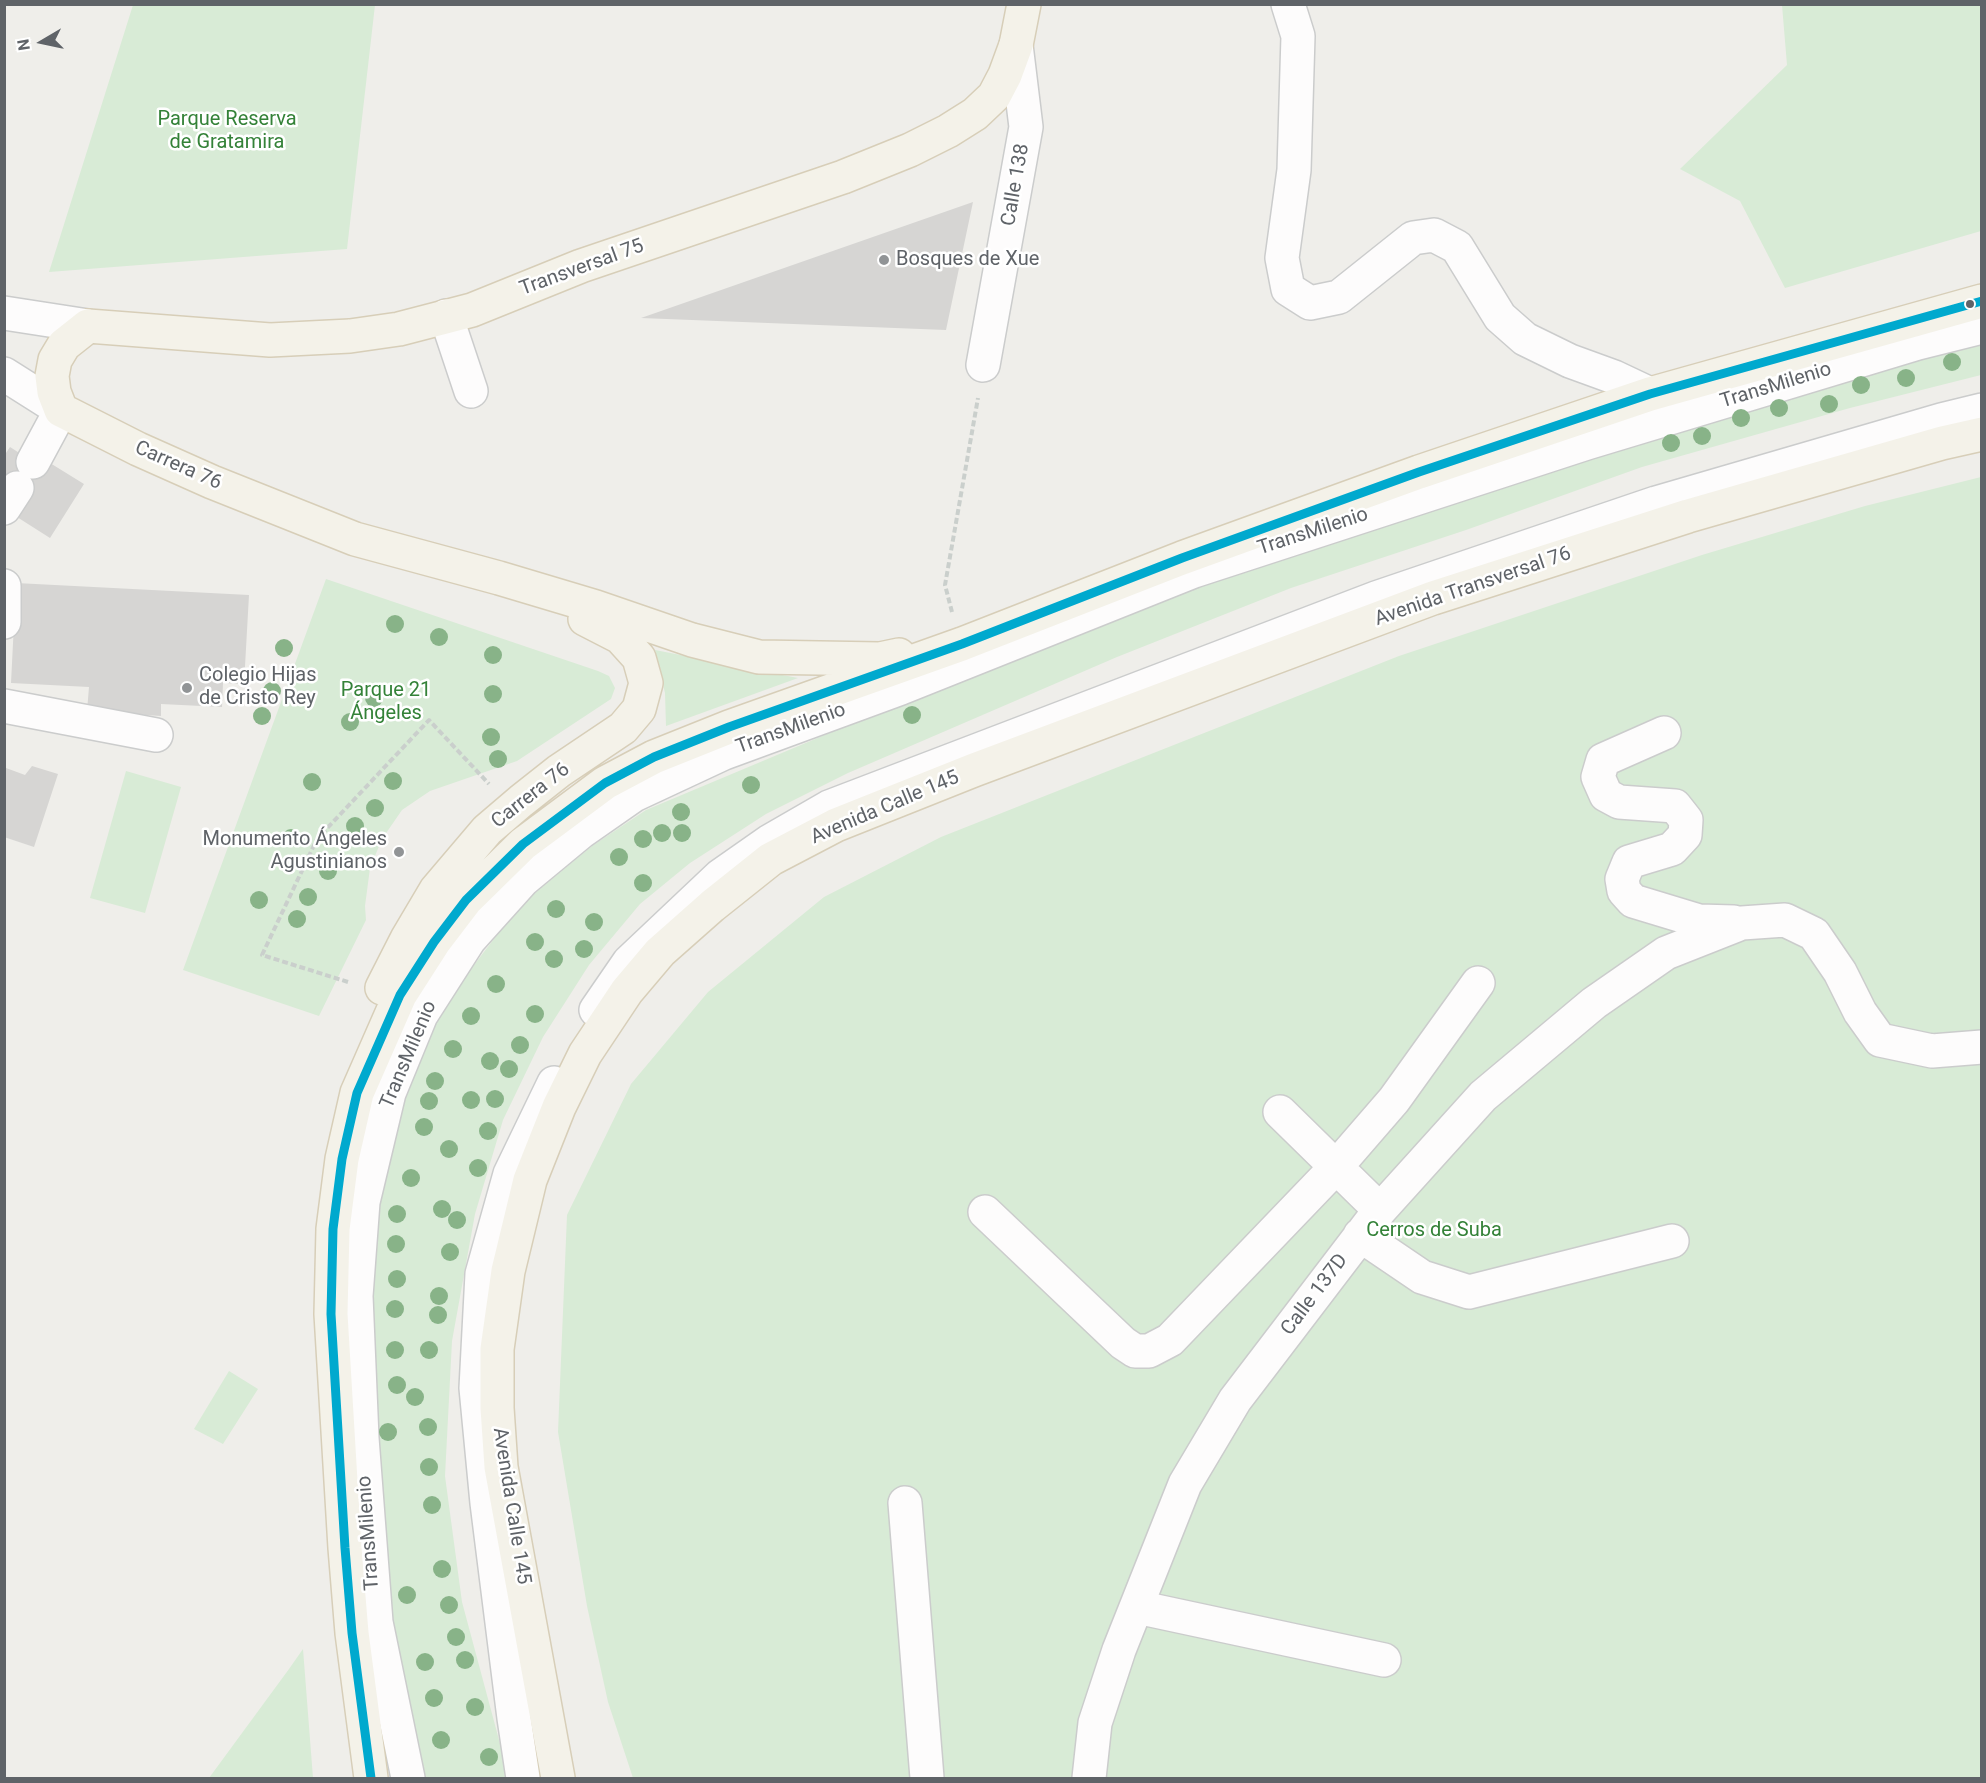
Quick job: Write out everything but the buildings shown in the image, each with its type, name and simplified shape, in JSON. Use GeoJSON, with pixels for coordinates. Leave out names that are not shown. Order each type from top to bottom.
{"type":"FeatureCollection","features":[{"type":"Feature","properties":{"kind":"main road","name":"Calle 138"},"geometry":{"type":"LineString","coordinates":[[1016,45],[1024,4]]}},
{"type":"Feature","properties":{"kind":"main road","name":"Transversal 75"},"geometry":{"type":"LineString","coordinates":[[88,326],[270,340],[350,336],[399,329],[472,310],[581,266],[843,177],[948,132],[975,114],[994,96],[1016,45]]}},
{"type":"Feature","properties":{"kind":"main road"},"geometry":{"type":"LineString","coordinates":[[371,1779],[352,1633],[331,1314],[333,1229],[342,1159],[357,1093],[400,995],[434,942],[466,900],[523,844],[604,783],[654,757],[729,727],[962,644],[1182,558],[1419,472],[1650,394],[1982,301]]}},
{"type":"Feature","properties":{"kind":"main road"},"geometry":{"type":"LineString","coordinates":[[61,410],[54,392],[52,376],[55,360],[64,345],[88,326]]}},
{"type":"Feature","properties":{"kind":"main road","name":"Carrera 76"},"geometry":{"type":"LineString","coordinates":[[61,410],[138,449],[212,482],[355,539],[500,578],[596,607],[692,640],[759,657],[880,659],[962,644]]}},
{"type":"Feature","properties":{"kind":"main road","name":"Avenida Transversal 76"},"geometry":{"type":"LineString","coordinates":[[974,770],[1433,598],[1688,516],[1942,443],[1982,434]]}},
{"type":"Feature","properties":{"kind":"main road","name":"Carrera 76"},"geometry":{"type":"LineString","coordinates":[[357,1093],[366,1036],[379,994],[407,939],[436,890],[496,822],[559,771],[623,728],[639,709],[646,684],[639,658],[620,638],[500,578]]}},
{"type":"Feature","properties":{"kind":"main road","name":"Avenida Calle 145"},"geometry":{"type":"LineString","coordinates":[[558,1779],[501,1467],[497,1408],[497,1349],[508,1271],[530,1180],[559,1107],[585,1054],[627,991],[660,952],[712,906],[771,859],[836,825],[974,770]]}},
{"type":"Feature","properties":{"kind":"street"},"geometry":{"type":"LineString","coordinates":[[1288,4],[1298,36],[1294,170],[1282,258],[1288,289],[1310,303],[1339,297],[1413,238],[1434,235],[1457,247],[1500,317],[1525,339],[1570,361],[1614,377],[1650,394]]}},
{"type":"Feature","properties":{"kind":"street","name":"Calle 138"},"geometry":{"type":"LineString","coordinates":[[984,365],[1026,127],[1016,45]]}},
{"type":"Feature","properties":{"kind":"street","name":"Transversal 75"},"geometry":{"type":"LineString","coordinates":[[4,313],[88,326]]}},
{"type":"Feature","properties":{"kind":"street"},"geometry":{"type":"LineString","coordinates":[[446,316],[471,391]]}},
{"type":"Feature","properties":{"kind":"street","name":"TransMilenio"},"geometry":{"type":"LineString","coordinates":[[408,1779],[376,1622],[374,1599],[362,1438],[356,1296],[363,1202],[389,1093],[421,1015],[469,940],[524,880],[581,832],[634,795],[724,753],[901,688],[1194,571],[1587,443],[1918,343],[1982,327]]}},
{"type":"Feature","properties":{"kind":"street","name":"Carrera 76"},"geometry":{"type":"LineString","coordinates":[[4,374],[61,410]]}},
{"type":"Feature","properties":{"kind":"street"},"geometry":{"type":"LineString","coordinates":[[18,486],[61,410]]}},
{"type":"Feature","properties":{"kind":"street"},"geometry":{"type":"LineString","coordinates":[[523,1779],[493,1549],[476,1388],[482,1274],[510,1174],[585,1027],[628,962],[711,883],[770,841],[829,807],[1377,598],[1656,503],[1941,420],[1982,411]]}},
{"type":"Feature","properties":{"kind":"street"},"geometry":{"type":"LineString","coordinates":[[4,586],[4,622]]}},
{"type":"Feature","properties":{"kind":"street"},"geometry":{"type":"LineString","coordinates":[[4,706],[156,735]]}},
{"type":"Feature","properties":{"kind":"street"},"geometry":{"type":"LineString","coordinates":[[1664,733],[1603,760],[1598,777],[1606,795],[1619,802],[1675,806],[1686,820],[1685,835],[1672,849],[1629,862],[1622,879],[1624,891],[1633,901],[1699,921],[1742,923]]}},
{"type":"Feature","properties":{"kind":"street","name":"Calle 137D"},"geometry":{"type":"LineString","coordinates":[[1089,1779],[1095,1724],[1119,1650],[1185,1484],[1234,1400],[1370,1223],[1484,1096],[1594,1003],[1666,953],[1742,923],[1785,920],[1814,934],[1839,972],[1860,1012],[1880,1040],[1932,1051],[1982,1047]]}},
{"type":"Feature","properties":{"kind":"street"},"geometry":{"type":"LineString","coordinates":[[985,1212],[1123,1343],[1135,1351],[1149,1351],[1170,1340],[1336,1167],[1394,1100],[1478,983]]}},
{"type":"Feature","properties":{"kind":"street"},"geometry":{"type":"LineString","coordinates":[[1280,1112],[1336,1167],[1370,1223],[1422,1277],[1469,1292],[1672,1241]]}},
{"type":"Feature","properties":{"kind":"street"},"geometry":{"type":"LineString","coordinates":[[905,1503],[927,1779]]}},
{"type":"Feature","properties":{"kind":"street"},"geometry":{"type":"LineString","coordinates":[[1137,1607],[1384,1660]]}},
{"type":"Feature","properties":{"kind":"path"},"geometry":{"type":"LineString","coordinates":[[952,612],[945,585],[984,365]]}},
{"type":"Feature","properties":{"kind":"path"},"geometry":{"type":"LineString","coordinates":[[353,984],[262,955],[317,839],[429,720],[495,790]]}},
{"type":"Feature","properties":{"kind":"green space","name":"Parque Reserva de Gratamira"},"geometry":{"type":"Polygon","coordinates":[[[133,5],[375,5],[347,249],[49,272],[133,5]]]}},
{"type":"Feature","properties":{"kind":"green space"},"geometry":{"type":"Polygon","coordinates":[[[1782,5],[1981,5],[1981,231],[1785,288],[1740,201],[1680,169],[1787,65],[1782,5]]]}},
{"type":"Feature","properties":{"kind":"green space"},"geometry":{"type":"Polygon","coordinates":[[[1981,337],[1981,375],[1850,408],[1642,467],[1466,530],[1291,588],[1117,657],[848,773],[766,814],[690,863],[640,904],[589,965],[543,1037],[503,1120],[475,1214],[452,1341],[445,1476],[462,1602],[502,1751],[505,1778],[422,1778],[386,1604],[373,1430],[372,1242],[391,1125],[442,1007],[519,906],[592,846],[646,810],[870,716],[1169,598],[1440,502],[1981,337]]]}},
{"type":"Feature","properties":{"kind":"green space","name":"Cerros de Suba"},"geometry":{"type":"Polygon","coordinates":[[[1981,477],[1981,1778],[633,1778],[608,1702],[587,1606],[558,1432],[567,1215],[631,1084],[708,992],[824,897],[941,837],[1399,656],[1702,555],[1865,506],[1981,477]]]}},
{"type":"Feature","properties":{"kind":"green space","name":"Parque 21 Ángeles"},"geometry":{"type":"Polygon","coordinates":[[[326,579],[598,671],[609,676],[615,688],[611,699],[517,761],[430,791],[402,810],[382,839],[370,868],[365,906],[366,920],[319,1016],[183,970],[326,579]]]}},
{"type":"Feature","properties":{"kind":"green space"},"geometry":{"type":"Polygon","coordinates":[[[655,650],[798,678],[666,726],[665,693],[655,650]]]}},
{"type":"Feature","properties":{"kind":"green space"},"geometry":{"type":"Polygon","coordinates":[[[126,771],[181,787],[145,913],[90,898],[126,771]]]}},
{"type":"Feature","properties":{"kind":"green space"},"geometry":{"type":"Polygon","coordinates":[[[229,1371],[258,1389],[223,1444],[194,1429],[229,1371]]]}},
{"type":"Feature","properties":{"kind":"green space"},"geometry":{"type":"Polygon","coordinates":[[[303,1649],[313,1778],[209,1778],[289,1669],[303,1649]]]}},
{"type":"Feature","properties":{"kind":"transit line"},"geometry":{"type":"LineString","coordinates":[[371,1778],[352,1633],[331,1314],[333,1229],[342,1159],[357,1093],[400,995],[434,942],[466,900],[523,844],[605,783],[654,757],[729,727],[962,644],[1182,558],[1419,472],[1650,394],[1982,301]]}},
{"type":"Feature","properties":{"kind":"place","name":"Bosques de Xue"},"geometry":{"type":"Point","coordinates":[884,260]}},
{"type":"Feature","properties":{"kind":"place","name":"Colegio Hijas de Cristo Rey"},"geometry":{"type":"Point","coordinates":[187,688]}},
{"type":"Feature","properties":{"kind":"place","name":"Monumento Ángeles Agustinianos"},"geometry":{"type":"Point","coordinates":[399,852]}}]}
